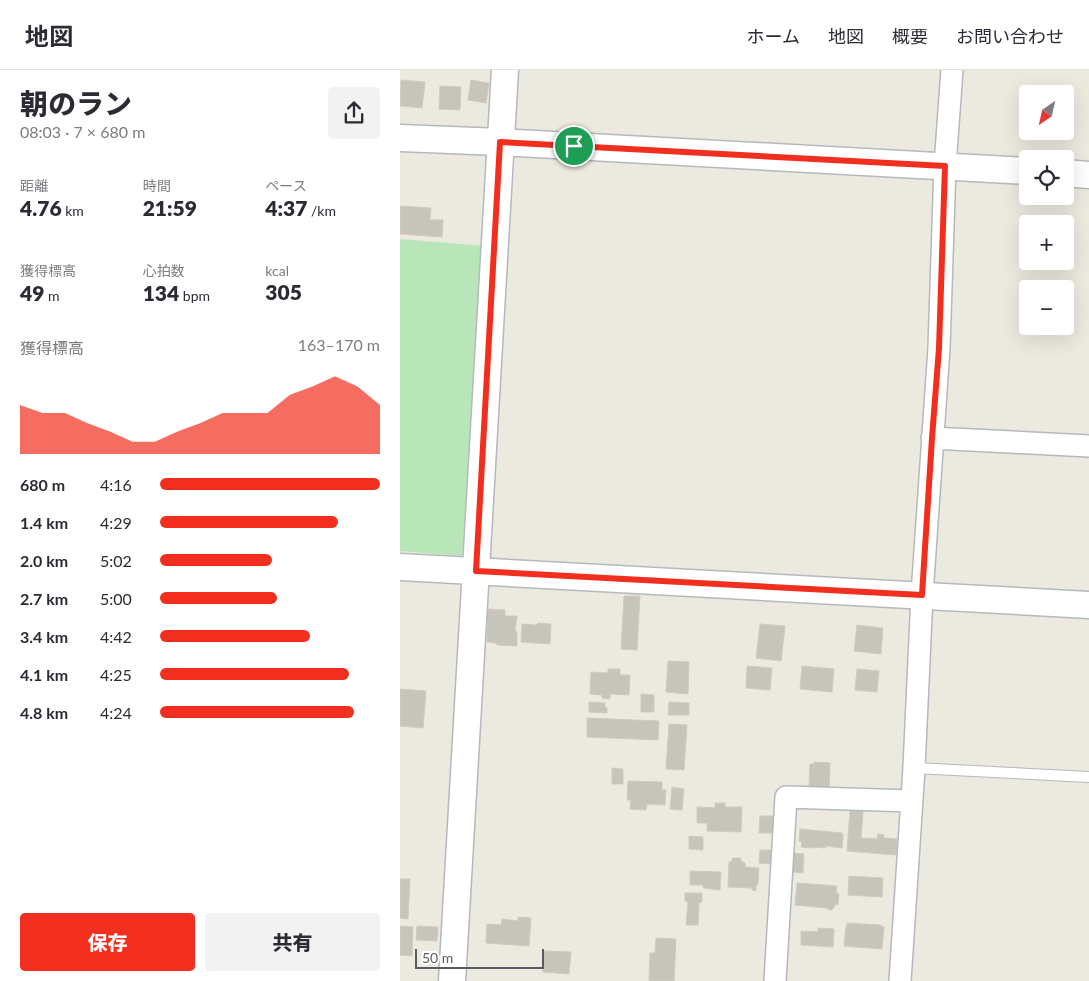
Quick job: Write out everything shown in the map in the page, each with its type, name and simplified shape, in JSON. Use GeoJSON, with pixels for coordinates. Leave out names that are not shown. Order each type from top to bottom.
{"type":"FeatureCollection","features":[{"type":"Feature","properties":{"kind":"street"},"geometry":{"type":"LineString","coordinates":[[452,981],[505,70]]}},
{"type":"Feature","properties":{"kind":"street"},"geometry":{"type":"LineString","coordinates":[[900,981],[914,768],[922,595],[939,348],[945,166],[952,70]]}},
{"type":"Feature","properties":{"kind":"street"},"geometry":{"type":"LineString","coordinates":[[400,138],[1019,170]]}},
{"type":"Feature","properties":{"kind":"street"},"geometry":{"type":"LineString","coordinates":[[1074,174],[1089,175]]}},
{"type":"Feature","properties":{"kind":"street"},"geometry":{"type":"LineString","coordinates":[[932,438],[1089,446]]}},
{"type":"Feature","properties":{"kind":"street"},"geometry":{"type":"LineString","coordinates":[[400,566],[1089,604]]}},
{"type":"Feature","properties":{"kind":"street"},"geometry":{"type":"LineString","coordinates":[[774,981],[786,797],[911,801]]}},
{"type":"Feature","properties":{"kind":"lane"},"geometry":{"type":"LineString","coordinates":[[914,768],[1089,777]]}},
{"type":"Feature","properties":{"kind":"green space"},"geometry":{"type":"Polygon","coordinates":[[[400,239],[485,246],[462,556],[400,551],[400,239]]]}},
{"type":"Feature","properties":{"kind":"building"},"geometry":{"type":"Polygon","coordinates":[[[401,80],[425,82],[422,108],[400,106],[401,80]]]}},
{"type":"Feature","properties":{"kind":"building"},"geometry":{"type":"Polygon","coordinates":[[[471,80],[489,83],[486,103],[468,100],[471,80]]]}},
{"type":"Feature","properties":{"kind":"building"},"geometry":{"type":"Polygon","coordinates":[[[440,86],[461,87],[460,110],[439,109],[440,86]]]}},
{"type":"Feature","properties":{"kind":"building"},"geometry":{"type":"Polygon","coordinates":[[[400,206],[431,208],[430,220],[443,220],[442,237],[400,234],[400,206]]]}},
{"type":"Feature","properties":{"kind":"building"},"geometry":{"type":"Polygon","coordinates":[[[624,596],[640,596],[637,650],[621,649],[624,596]]]}},
{"type":"Feature","properties":{"kind":"building"},"geometry":{"type":"Polygon","coordinates":[[[487,609],[505,610],[505,616],[517,616],[515,631],[517,632],[517,646],[497,645],[496,643],[487,642],[487,609]]]}},
{"type":"Feature","properties":{"kind":"building"},"geometry":{"type":"Polygon","coordinates":[[[538,623],[551,624],[550,644],[521,642],[522,624],[536,625],[538,623]]]}},
{"type":"Feature","properties":{"kind":"building"},"geometry":{"type":"Polygon","coordinates":[[[760,624],[785,626],[781,661],[756,658],[760,624]]]}},
{"type":"Feature","properties":{"kind":"building"},"geometry":{"type":"Polygon","coordinates":[[[857,625],[883,628],[881,654],[854,651],[857,625]]]}},
{"type":"Feature","properties":{"kind":"building"},"geometry":{"type":"Polygon","coordinates":[[[668,661],[689,662],[688,694],[666,692],[668,661]]]}},
{"type":"Feature","properties":{"kind":"building"},"geometry":{"type":"Polygon","coordinates":[[[747,666],[772,668],[770,690],[746,688],[747,666]]]}},
{"type":"Feature","properties":{"kind":"building"},"geometry":{"type":"Polygon","coordinates":[[[802,666],[834,669],[832,692],[800,689],[802,666]]]}},
{"type":"Feature","properties":{"kind":"building"},"geometry":{"type":"Polygon","coordinates":[[[608,669],[620,669],[620,675],[630,675],[629,695],[610,694],[610,699],[602,698],[602,695],[590,694],[591,672],[608,673],[608,669]]]}},
{"type":"Feature","properties":{"kind":"building"},"geometry":{"type":"Polygon","coordinates":[[[857,669],[879,671],[877,692],[855,690],[857,669]]]}},
{"type":"Feature","properties":{"kind":"building"},"geometry":{"type":"Polygon","coordinates":[[[400,689],[426,691],[423,728],[400,726],[400,689]]]}},
{"type":"Feature","properties":{"kind":"building"},"geometry":{"type":"Polygon","coordinates":[[[641,694],[654,695],[654,712],[641,712],[641,694]]]}},
{"type":"Feature","properties":{"kind":"building"},"geometry":{"type":"Polygon","coordinates":[[[589,702],[605,703],[607,713],[589,712],[589,702]]]}},
{"type":"Feature","properties":{"kind":"building"},"geometry":{"type":"Polygon","coordinates":[[[669,702],[689,703],[689,715],[668,715],[669,702]]]}},
{"type":"Feature","properties":{"kind":"building"},"geometry":{"type":"Polygon","coordinates":[[[587,718],[659,721],[658,740],[587,737],[587,718]]]}},
{"type":"Feature","properties":{"kind":"building"},"geometry":{"type":"Polygon","coordinates":[[[669,724],[687,725],[684,770],[666,769],[669,724]]]}},
{"type":"Feature","properties":{"kind":"building"},"geometry":{"type":"Polygon","coordinates":[[[814,762],[830,763],[829,789],[809,788],[810,764],[814,764],[814,762]]]}},
{"type":"Feature","properties":{"kind":"building"},"geometry":{"type":"Polygon","coordinates":[[[612,768],[623,769],[623,784],[612,784],[612,768]]]}},
{"type":"Feature","properties":{"kind":"building"},"geometry":{"type":"Polygon","coordinates":[[[628,781],[662,782],[662,790],[666,790],[665,805],[647,804],[646,810],[630,809],[631,800],[627,800],[628,781]]]}},
{"type":"Feature","properties":{"kind":"building"},"geometry":{"type":"Polygon","coordinates":[[[672,787],[684,789],[682,810],[670,809],[672,787]]]}},
{"type":"Feature","properties":{"kind":"building"},"geometry":{"type":"Polygon","coordinates":[[[715,803],[725,803],[725,807],[742,807],[741,832],[707,831],[707,823],[697,823],[697,807],[715,808],[715,803]]]}},
{"type":"Feature","properties":{"kind":"building"},"geometry":{"type":"Polygon","coordinates":[[[850,810],[863,811],[861,838],[877,839],[878,834],[884,835],[884,838],[897,839],[896,855],[847,851],[850,810]]]}},
{"type":"Feature","properties":{"kind":"building"},"geometry":{"type":"Polygon","coordinates":[[[760,816],[774,816],[773,833],[759,833],[760,816]]]}},
{"type":"Feature","properties":{"kind":"building"},"geometry":{"type":"Polygon","coordinates":[[[800,829],[842,833],[842,848],[826,846],[825,848],[801,847],[802,842],[799,841],[800,829]]]}},
{"type":"Feature","properties":{"kind":"building"},"geometry":{"type":"Polygon","coordinates":[[[689,836],[703,837],[703,850],[689,849],[689,836]]]}},
{"type":"Feature","properties":{"kind":"building"},"geometry":{"type":"Polygon","coordinates":[[[760,850],[773,850],[772,864],[759,863],[760,850]]]}},
{"type":"Feature","properties":{"kind":"building"},"geometry":{"type":"Polygon","coordinates":[[[793,853],[804,854],[803,873],[792,872],[793,853]]]}},
{"type":"Feature","properties":{"kind":"building"},"geometry":{"type":"Polygon","coordinates":[[[732,858],[741,858],[741,861],[745,863],[745,867],[759,868],[756,891],[752,890],[752,888],[728,887],[729,862],[732,862],[732,858]]]}},
{"type":"Feature","properties":{"kind":"building"},"geometry":{"type":"Polygon","coordinates":[[[690,871],[721,872],[720,890],[704,888],[702,885],[690,885],[690,871]]]}},
{"type":"Feature","properties":{"kind":"building"},"geometry":{"type":"Polygon","coordinates":[[[849,876],[883,878],[882,897],[848,895],[849,876]]]}},
{"type":"Feature","properties":{"kind":"building"},"geometry":{"type":"Polygon","coordinates":[[[400,879],[410,879],[408,919],[400,918],[400,879]]]}},
{"type":"Feature","properties":{"kind":"building"},"geometry":{"type":"Polygon","coordinates":[[[797,883],[837,886],[836,893],[839,894],[838,905],[836,904],[830,910],[827,908],[795,905],[797,883]]]}},
{"type":"Feature","properties":{"kind":"building"},"geometry":{"type":"Polygon","coordinates":[[[685,893],[702,893],[702,902],[699,903],[698,925],[686,925],[688,902],[685,901],[685,893]]]}},
{"type":"Feature","properties":{"kind":"building"},"geometry":{"type":"Polygon","coordinates":[[[518,917],[531,918],[529,946],[486,943],[487,924],[501,925],[502,919],[518,921],[518,917]]]}},
{"type":"Feature","properties":{"kind":"building"},"geometry":{"type":"Polygon","coordinates":[[[847,923],[880,925],[884,927],[882,949],[844,946],[847,923]]]}},
{"type":"Feature","properties":{"kind":"building"},"geometry":{"type":"Polygon","coordinates":[[[400,926],[413,927],[412,956],[400,955],[400,926]]]}},
{"type":"Feature","properties":{"kind":"building"},"geometry":{"type":"Polygon","coordinates":[[[417,926],[438,927],[437,941],[416,940],[417,926]]]}},
{"type":"Feature","properties":{"kind":"building"},"geometry":{"type":"Polygon","coordinates":[[[818,928],[834,929],[833,947],[801,945],[801,931],[818,932],[818,928]]]}},
{"type":"Feature","properties":{"kind":"building"},"geometry":{"type":"Polygon","coordinates":[[[656,938],[676,939],[674,981],[649,981],[650,953],[655,953],[656,938]]]}},
{"type":"Feature","properties":{"kind":"building"},"geometry":{"type":"Polygon","coordinates":[[[544,951],[571,952],[569,974],[543,972],[544,951]]]}},
{"type":"Feature","properties":{"kind":"route"},"geometry":{"type":"LineString","coordinates":[[500,142],[574,146],[945,166],[939,348],[922,595],[476,571],[500,142]]}}]}
